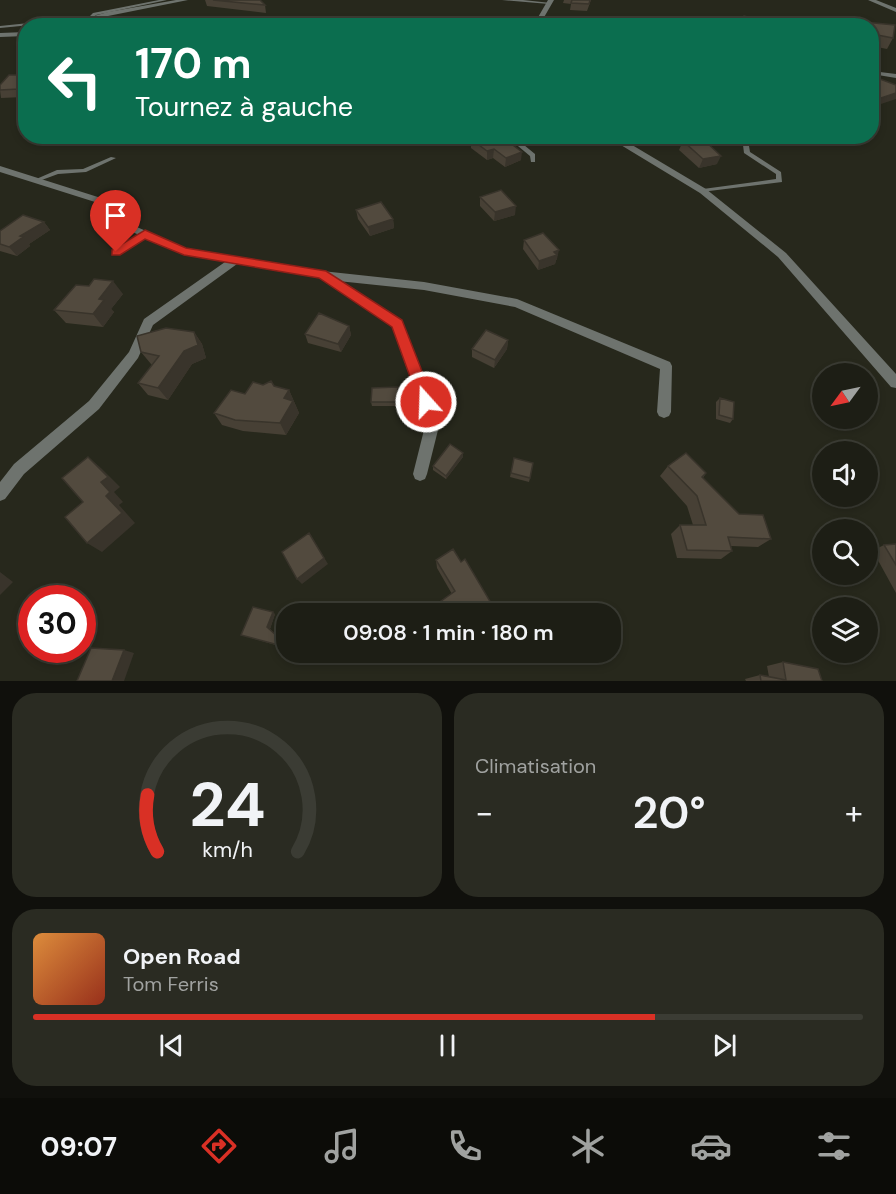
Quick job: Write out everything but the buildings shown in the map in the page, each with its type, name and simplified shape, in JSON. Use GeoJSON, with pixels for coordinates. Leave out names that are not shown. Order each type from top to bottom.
{"type":"FeatureCollection","features":[{"type":"Feature","properties":{"kind":"street"},"geometry":{"type":"LineString","coordinates":[[94,18],[185,0]]}},
{"type":"Feature","properties":{"kind":"street"},"geometry":{"type":"LineString","coordinates":[[871,0],[896,10]]}},
{"type":"Feature","properties":{"kind":"street"},"geometry":{"type":"LineString","coordinates":[[540,18],[550,1]]}},
{"type":"Feature","properties":{"kind":"street"},"geometry":{"type":"LineString","coordinates":[[0,35],[18,34]]}},
{"type":"Feature","properties":{"kind":"street"},"geometry":{"type":"LineString","coordinates":[[624,144],[703,191],[782,255],[896,383]]}},
{"type":"Feature","properties":{"kind":"street"},"geometry":{"type":"LineString","coordinates":[[0,169],[98,200],[115,221],[184,251],[322,274],[424,286],[517,303],[666,366],[664,412]]}},
{"type":"Feature","properties":{"kind":"street"},"geometry":{"type":"LineString","coordinates":[[0,494],[20,469],[94,405],[134,355],[148,322],[237,259]]}},
{"type":"Feature","properties":{"kind":"street"},"geometry":{"type":"LineString","coordinates":[[322,274],[397,324],[433,422],[420,474]]}},
{"type":"Feature","properties":{"kind":"lane"},"geometry":{"type":"LineString","coordinates":[[90,18],[95,14],[165,0]]}},
{"type":"Feature","properties":{"kind":"lane"},"geometry":{"type":"LineString","coordinates":[[504,0],[550,1]]}},
{"type":"Feature","properties":{"kind":"lane"},"geometry":{"type":"LineString","coordinates":[[0,27],[18,25]]}},
{"type":"Feature","properties":{"kind":"lane"},"geometry":{"type":"LineString","coordinates":[[879,74],[896,76]]}},
{"type":"Feature","properties":{"kind":"lane"},"geometry":{"type":"LineString","coordinates":[[519,144],[532,155],[533,161]]}},
{"type":"Feature","properties":{"kind":"lane"},"geometry":{"type":"LineString","coordinates":[[703,191],[780,181],[779,173],[747,153],[746,146],[749,144]]}},
{"type":"Feature","properties":{"kind":"lane"},"geometry":{"type":"LineString","coordinates":[[37,180],[57,172],[84,171],[113,158]]}},
{"type":"Feature","properties":{"kind":"lane"},"geometry":{"type":"LineString","coordinates":[[116,252],[145,234]]}},
{"type":"Feature","properties":{"kind":"route"},"geometry":{"type":"LineString","coordinates":[[116,252],[145,234],[184,251],[322,274],[397,324],[426,402]]}}]}
